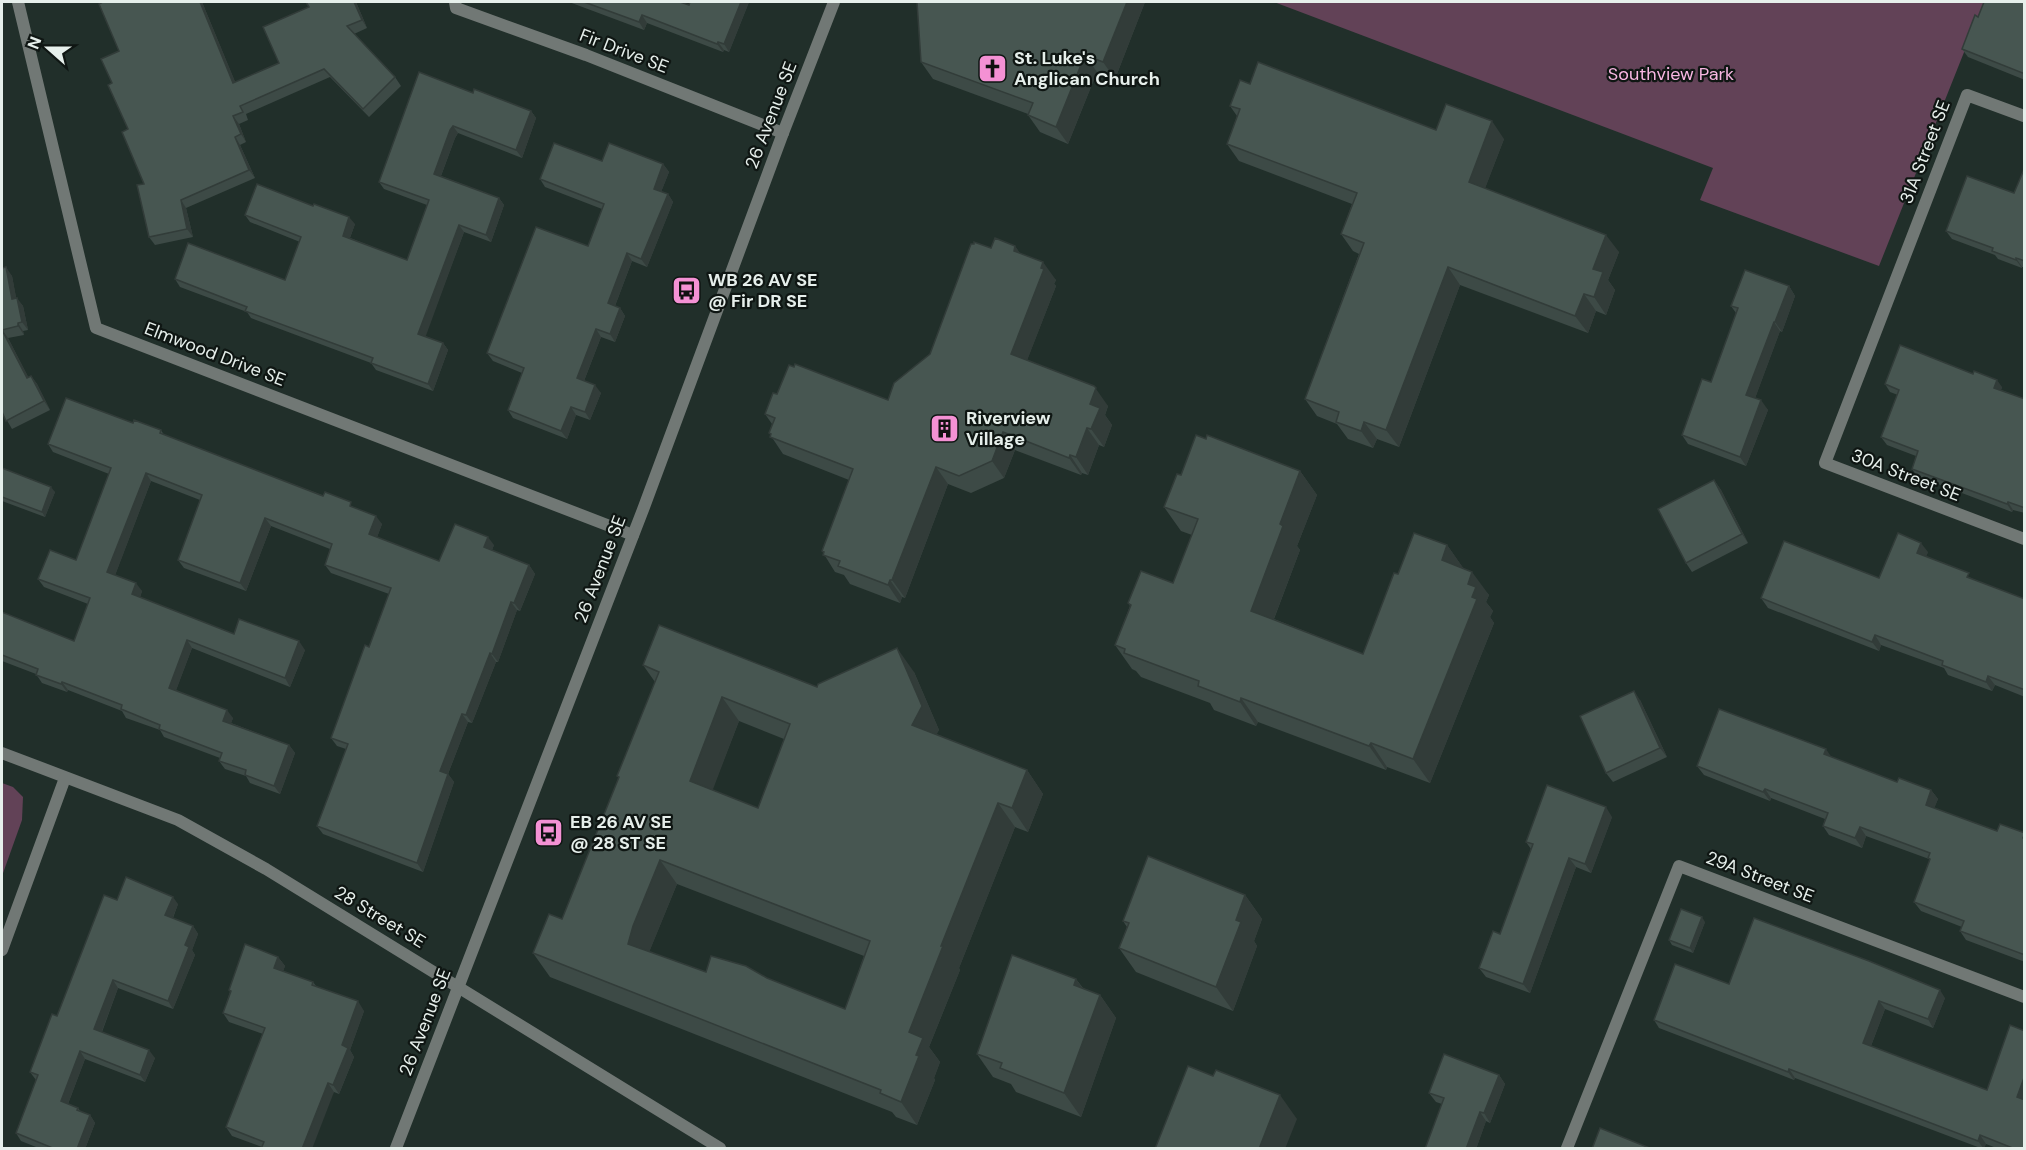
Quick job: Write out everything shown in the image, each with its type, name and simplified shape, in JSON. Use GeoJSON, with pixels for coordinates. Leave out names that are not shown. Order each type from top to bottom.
{"type":"FeatureCollection","features":[{"type":"Feature","properties":{"kind":"street","name":"Elmwood Drive SE"},"geometry":{"type":"LineString","coordinates":[[18,2],[96,328],[633,535]]}},
{"type":"Feature","properties":{"kind":"street","name":"Fir Drive SE"},"geometry":{"type":"LineString","coordinates":[[455,2],[456,8],[586,55],[783,133]]}},
{"type":"Feature","properties":{"kind":"street","name":"26 Avenue SE"},"geometry":{"type":"LineString","coordinates":[[396,1149],[633,535],[834,2]]}},
{"type":"Feature","properties":{"kind":"street","name":"31A Street SE"},"geometry":{"type":"LineString","coordinates":[[1895,278],[1967,95],[2025,116]]}},
{"type":"Feature","properties":{"kind":"street","name":"30A Street SE"},"geometry":{"type":"LineString","coordinates":[[1895,278],[1825,463],[2025,539]]}},
{"type":"Feature","properties":{"kind":"street","name":"28 Street SE"},"geometry":{"type":"LineString","coordinates":[[2,753],[178,820],[266,868],[720,1149]]}},
{"type":"Feature","properties":{"kind":"street"},"geometry":{"type":"LineString","coordinates":[[2,950],[65,778]]}},
{"type":"Feature","properties":{"kind":"street","name":"29A Street SE"},"geometry":{"type":"LineString","coordinates":[[1567,1149],[1679,866],[2025,997]]}},
{"type":"Feature","properties":{"kind":"green space","name":"Southview Park"},"geometry":{"type":"Polygon","coordinates":[[[1274,2],[1984,2],[1879,266],[1700,200],[1713,168],[1274,2]]]}},
{"type":"Feature","properties":{"kind":"green space"},"geometry":{"type":"Polygon","coordinates":[[[2,783],[13,787],[23,797],[22,820],[2,876],[2,783]]]}},
{"type":"Feature","properties":{"kind":"building"},"geometry":{"type":"Polygon","coordinates":[[[100,2],[200,2],[233,83],[279,63],[263,27],[309,7],[306,2],[354,2],[362,20],[347,26],[395,77],[363,109],[324,69],[240,106],[243,112],[233,116],[241,134],[235,137],[249,170],[181,200],[187,229],[149,237],[137,185],[144,184],[122,132],[128,129],[108,85],[112,83],[101,59],[119,51],[100,2]]]}},
{"type":"Feature","properties":{"kind":"building"},"geometry":{"type":"Polygon","coordinates":[[[584,2],[680,2],[689,5],[690,2],[741,2],[724,44],[718,42],[717,44],[642,15],[639,22],[584,2]]]}},
{"type":"Feature","properties":{"kind":"building","name":"St. Luke's Anglican Church"},"geometry":{"type":"Polygon","coordinates":[[[917,2],[1127,2],[1103,62],[1085,55],[1056,127],[1028,115],[1033,103],[921,62],[917,2]]]}},
{"type":"Feature","properties":{"kind":"building"},"geometry":{"type":"Polygon","coordinates":[[[1984,2],[2025,2],[2025,74],[1962,49],[1975,15],[1978,17],[1984,2]]]}},
{"type":"Feature","properties":{"kind":"building"},"geometry":{"type":"Polygon","coordinates":[[[1258,62],[1436,130],[1446,104],[1492,121],[1469,182],[1606,235],[1593,269],[1603,272],[1594,297],[1584,294],[1575,316],[1448,267],[1386,430],[1364,422],[1361,431],[1336,422],[1339,412],[1305,399],[1364,243],[1341,234],[1357,193],[1227,144],[1240,109],[1230,106],[1240,80],[1250,84],[1258,62]]]}},
{"type":"Feature","properties":{"kind":"building"},"geometry":{"type":"Polygon","coordinates":[[[419,72],[473,93],[474,89],[531,111],[516,150],[453,126],[450,130],[434,174],[499,198],[486,235],[459,225],[418,334],[443,343],[428,384],[371,363],[373,358],[245,311],[247,307],[175,279],[188,243],[285,280],[301,237],[245,215],[257,184],[313,206],[314,204],[349,217],[343,236],[407,260],[429,200],[379,182],[419,72]]]}},
{"type":"Feature","properties":{"kind":"building"},"geometry":{"type":"Polygon","coordinates":[[[554,143],[602,161],[609,143],[663,164],[654,189],[668,194],[641,259],[627,253],[608,303],[620,308],[610,334],[596,329],[577,378],[595,385],[585,412],[571,407],[561,431],[508,410],[524,368],[487,353],[536,227],[588,246],[604,204],[540,179],[554,143]]]}},
{"type":"Feature","properties":{"kind":"building"},"geometry":{"type":"Polygon","coordinates":[[[2025,167],[2025,261],[1992,251],[1993,248],[1946,231],[1967,176],[2014,193],[2025,167]]]}},
{"type":"Feature","properties":{"kind":"building","name":"Riverview Village"},"geometry":{"type":"Polygon","coordinates":[[[995,238],[1015,246],[1014,251],[1043,262],[1041,268],[1044,269],[1011,354],[1094,386],[1096,388],[1090,404],[1100,408],[1091,429],[1087,428],[1076,457],[1070,455],[1069,458],[1003,432],[992,461],[959,476],[936,467],[892,580],[888,585],[838,566],[840,561],[823,555],[822,551],[853,469],[770,437],[769,433],[775,418],[765,414],[773,393],[777,394],[789,365],[794,367],[795,364],[888,400],[894,383],[930,354],[971,244],[974,242],[991,248],[995,238]]]}},
{"type":"Feature","properties":{"kind":"building"},"geometry":{"type":"Polygon","coordinates":[[[6,267],[12,299],[17,298],[22,322],[18,323],[18,326],[2,330],[2,268],[6,267]]]}},
{"type":"Feature","properties":{"kind":"building"},"geometry":{"type":"Polygon","coordinates":[[[1745,270],[1789,286],[1746,395],[1761,400],[1740,457],[1682,435],[1702,379],[1711,382],[1738,308],[1731,306],[1745,270]]]}},
{"type":"Feature","properties":{"kind":"building"},"geometry":{"type":"Polygon","coordinates":[[[2,330],[27,378],[31,376],[44,401],[6,421],[2,412],[2,330]]]}},
{"type":"Feature","properties":{"kind":"building"},"geometry":{"type":"Polygon","coordinates":[[[1900,345],[1973,374],[1974,371],[1997,380],[1994,388],[2025,399],[2025,508],[2008,502],[2007,504],[1912,469],[1918,451],[1881,437],[1899,390],[1885,384],[1900,345]]]}},
{"type":"Feature","properties":{"kind":"building"},"geometry":{"type":"Polygon","coordinates":[[[66,398],[133,423],[134,420],[161,430],[160,433],[323,496],[325,492],[351,502],[350,506],[376,516],[369,534],[439,561],[455,524],[488,537],[484,547],[529,565],[514,603],[511,602],[466,715],[462,714],[440,771],[448,774],[417,863],[317,826],[348,744],[331,738],[365,645],[369,647],[391,588],[325,565],[332,544],[265,518],[240,583],[178,560],[202,495],[146,473],[107,572],[136,583],[132,594],[234,634],[239,619],[299,641],[285,678],[187,640],[169,688],[227,710],[223,721],[289,745],[274,786],[245,775],[246,770],[219,761],[222,753],[159,729],[160,725],[121,709],[122,705],[62,682],[61,684],[36,675],[38,669],[2,655],[2,612],[74,641],[90,598],[38,579],[50,550],[76,560],[111,468],[48,444],[66,398]]]}},
{"type":"Feature","properties":{"kind":"building"},"geometry":{"type":"Polygon","coordinates":[[[1196,435],[1206,439],[1207,435],[1300,471],[1280,524],[1283,526],[1251,611],[1363,654],[1394,573],[1398,574],[1414,533],[1447,545],[1442,560],[1472,572],[1468,584],[1476,587],[1472,597],[1477,599],[1413,759],[1371,743],[1369,746],[1241,698],[1240,702],[1198,686],[1199,681],[1124,653],[1125,649],[1115,645],[1131,605],[1128,603],[1141,571],[1173,583],[1198,519],[1164,507],[1177,474],[1181,475],[1196,435]]]}},
{"type":"Feature","properties":{"kind":"building"},"geometry":{"type":"Polygon","coordinates":[[[2,468],[51,487],[42,512],[2,497],[2,468]]]}},
{"type":"Feature","properties":{"kind":"building"},"geometry":{"type":"Polygon","coordinates":[[[1714,480],[1742,534],[1686,563],[1658,509],[1714,480]]]}},
{"type":"Feature","properties":{"kind":"building"},"geometry":{"type":"Polygon","coordinates":[[[1898,533],[1921,543],[1917,553],[1969,573],[1967,577],[2025,599],[2025,690],[1988,676],[1986,682],[1942,665],[1943,661],[1875,635],[1872,642],[1761,598],[1784,541],[1879,578],[1898,533]]]}},
{"type":"Feature","properties":{"kind":"building"},"geometry":{"type":"Polygon","coordinates":[[[659,625],[817,687],[818,684],[897,648],[922,706],[912,725],[1027,770],[1012,808],[998,803],[941,946],[943,946],[909,1032],[923,1038],[916,1055],[919,1056],[901,1102],[880,1093],[881,1090],[533,953],[549,914],[562,919],[619,777],[617,776],[659,672],[643,665],[659,625]],[[722,697],[690,781],[758,808],[790,724],[722,697]],[[660,860],[628,944],[706,972],[711,956],[746,966],[767,978],[845,1009],[870,941],[660,860]]]}},
{"type":"Feature","properties":{"kind":"building"},"geometry":{"type":"Polygon","coordinates":[[[1634,691],[1660,748],[1606,773],[1580,716],[1634,691]]]}},
{"type":"Feature","properties":{"kind":"building"},"geometry":{"type":"Polygon","coordinates":[[[1719,709],[1826,749],[1824,754],[1897,782],[1899,778],[1931,790],[1926,805],[1997,831],[2000,824],[2025,833],[2023,838],[2025,839],[2025,955],[1960,931],[1964,921],[1914,902],[1930,859],[1928,858],[1930,853],[1860,827],[1855,838],[1823,826],[1828,813],[1765,789],[1763,792],[1697,766],[1719,709]]]}},
{"type":"Feature","properties":{"kind":"building"},"geometry":{"type":"Polygon","coordinates":[[[1547,785],[1606,807],[1585,864],[1569,858],[1523,984],[1479,968],[1493,931],[1500,934],[1533,844],[1526,842],[1547,785]]]}},
{"type":"Feature","properties":{"kind":"building"},"geometry":{"type":"Polygon","coordinates":[[[1148,856],[1245,895],[1236,920],[1241,922],[1216,987],[1119,948],[1129,923],[1123,921],[1148,856]]]}},
{"type":"Feature","properties":{"kind":"building"},"geometry":{"type":"Polygon","coordinates":[[[126,877],[173,897],[165,915],[193,926],[185,945],[189,947],[168,1001],[113,980],[94,1029],[149,1050],[140,1075],[80,1051],[61,1101],[90,1115],[77,1149],[55,1149],[16,1133],[38,1075],[30,1072],[52,1014],[57,1016],[104,895],[117,900],[126,877]]]}},
{"type":"Feature","properties":{"kind":"building"},"geometry":{"type":"Polygon","coordinates":[[[1681,909],[1702,917],[1690,948],[1669,940],[1681,909]]]}},
{"type":"Feature","properties":{"kind":"building"},"geometry":{"type":"Polygon","coordinates":[[[1754,918],[1940,990],[1928,1019],[1879,1001],[1863,1043],[1987,1090],[2010,1025],[2025,1031],[2025,1075],[2017,1097],[2025,1100],[2025,1149],[2015,1149],[1980,1135],[1978,1141],[1789,1069],[1788,1072],[1654,1020],[1675,964],[1729,984],[1754,918]]]}},
{"type":"Feature","properties":{"kind":"building"},"geometry":{"type":"Polygon","coordinates":[[[245,944],[278,957],[274,968],[313,982],[312,985],[358,1001],[342,1045],[348,1048],[333,1085],[328,1083],[302,1149],[261,1149],[264,1142],[226,1127],[265,1028],[223,1013],[245,944]]]}},
{"type":"Feature","properties":{"kind":"building"},"geometry":{"type":"Polygon","coordinates":[[[1012,955],[1076,979],[1074,985],[1100,995],[1064,1093],[1000,1068],[1002,1063],[977,1054],[1012,955]]]}},
{"type":"Feature","properties":{"kind":"building"},"geometry":{"type":"Polygon","coordinates":[[[1444,1054],[1499,1075],[1484,1113],[1480,1112],[1466,1149],[1425,1149],[1444,1098],[1429,1093],[1444,1054]]]}},
{"type":"Feature","properties":{"kind":"building"},"geometry":{"type":"Polygon","coordinates":[[[1188,1066],[1213,1076],[1216,1070],[1280,1095],[1259,1149],[1155,1149],[1188,1066]]]}},
{"type":"Feature","properties":{"kind":"building"},"geometry":{"type":"Polygon","coordinates":[[[1600,1128],[1652,1149],[1592,1149],[1600,1128]]]}},
{"type":"Feature","properties":{"kind":"place","name":"St. Luke's Anglican Church"},"geometry":{"type":"Point","coordinates":[993,68]}},
{"type":"Feature","properties":{"kind":"place","name":"WB 26 AV SE @ Fir DR SE"},"geometry":{"type":"Point","coordinates":[687,290]}},
{"type":"Feature","properties":{"kind":"place","name":"Riverview Village"},"geometry":{"type":"Point","coordinates":[945,428]}},
{"type":"Feature","properties":{"kind":"place","name":"EB 26 AV SE @ 28 ST SE"},"geometry":{"type":"Point","coordinates":[549,832]}}]}
